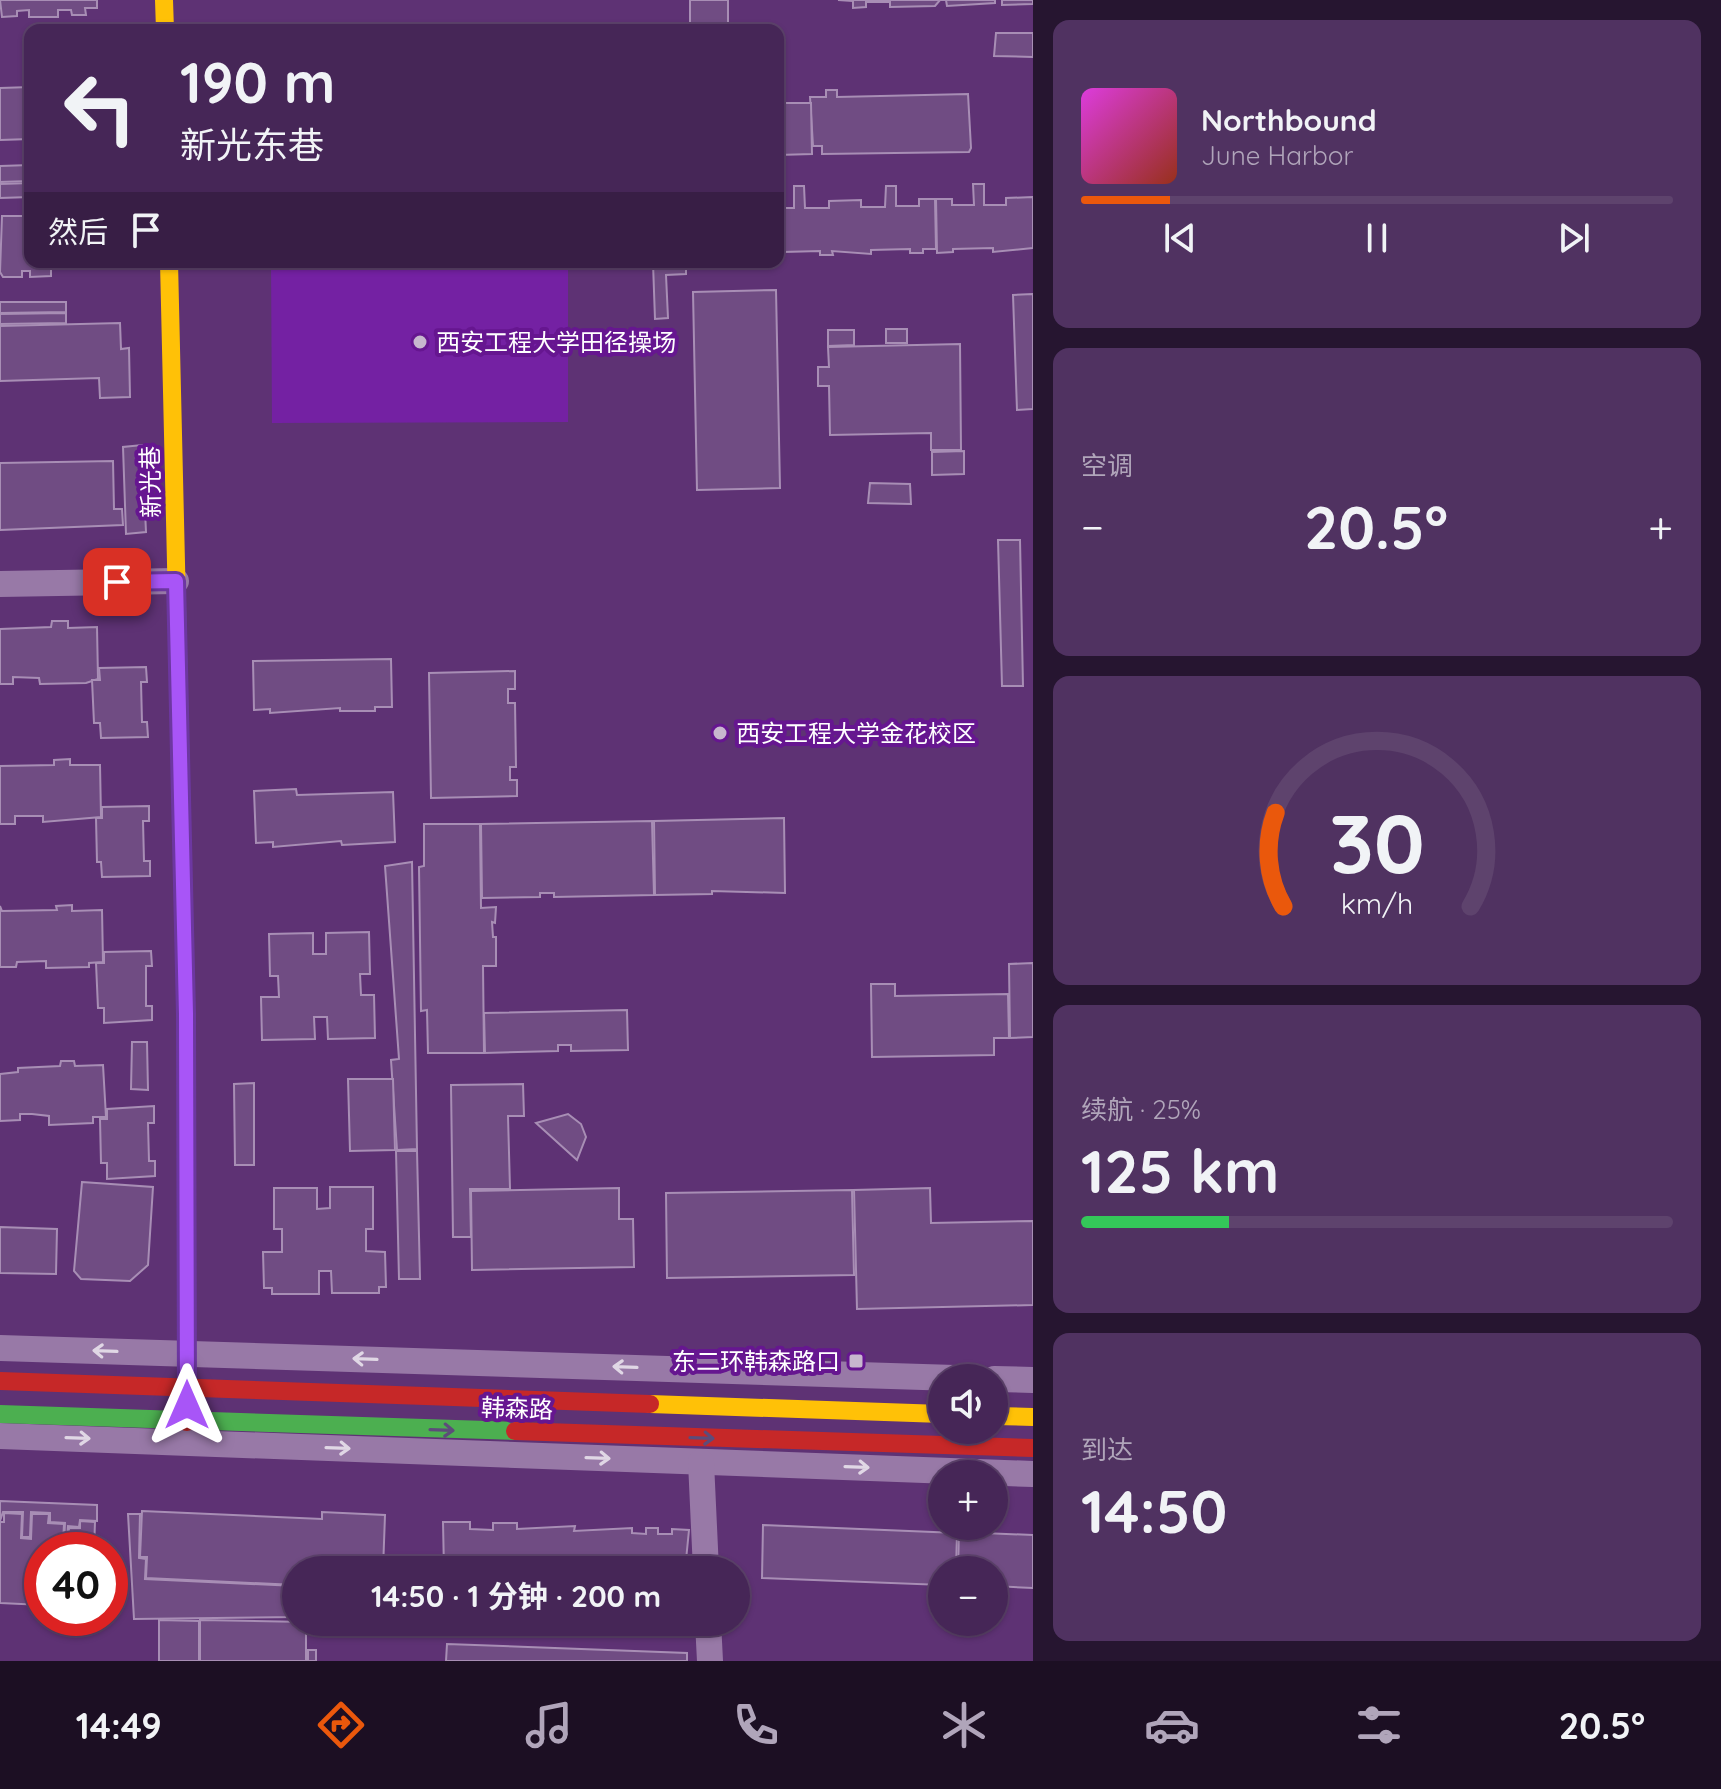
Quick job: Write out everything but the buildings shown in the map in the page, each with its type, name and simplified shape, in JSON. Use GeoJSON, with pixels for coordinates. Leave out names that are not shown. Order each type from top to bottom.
{"type":"FeatureCollection","features":[{"type":"Feature","properties":{"kind":"main road"},"geometry":{"type":"LineString","coordinates":[[164,0],[165,24]]}},
{"type":"Feature","properties":{"kind":"main road","name":"新光巷"},"geometry":{"type":"LineString","coordinates":[[169,268],[186,1014],[187,1422]]}},
{"type":"Feature","properties":{"kind":"main road","name":"韩森路"},"geometry":{"type":"LineString","coordinates":[[0,1381],[928,1414]]}},
{"type":"Feature","properties":{"kind":"main road","name":"韩森路"},"geometry":{"type":"LineString","coordinates":[[0,1414],[1033,1448]]}},
{"type":"Feature","properties":{"kind":"main road"},"geometry":{"type":"LineString","coordinates":[[1008,1416],[1033,1417]]}},
{"type":"Feature","properties":{"kind":"street"},"geometry":{"type":"LineString","coordinates":[[0,584],[176,581]]}},
{"type":"Feature","properties":{"kind":"street"},"geometry":{"type":"LineString","coordinates":[[0,1348],[928,1377]]}},
{"type":"Feature","properties":{"kind":"street"},"geometry":{"type":"LineString","coordinates":[[1008,1379],[1033,1380]]}},
{"type":"Feature","properties":{"kind":"street"},"geometry":{"type":"LineString","coordinates":[[0,1436],[1033,1474]]}},
{"type":"Feature","properties":{"kind":"street"},"geometry":{"type":"LineString","coordinates":[[701,1462],[705,1556]]}},
{"type":"Feature","properties":{"kind":"street"},"geometry":{"type":"LineString","coordinates":[[709,1636],[710,1661]]}},
{"type":"Feature","properties":{"kind":"shaded area","name":"西安工程大学田径操场"},"geometry":{"type":"Polygon","coordinates":[[[271,268],[568,268],[568,422],[272,423],[271,268]]]}},
{"type":"Feature","properties":{"kind":"traffic: fast"},"geometry":{"type":"LineString","coordinates":[[177,606],[186,1011]]}},
{"type":"Feature","properties":{"kind":"traffic: fast"},"geometry":{"type":"LineString","coordinates":[[0,1414],[515,1431]]}},
{"type":"Feature","properties":{"kind":"traffic: slow"},"geometry":{"type":"LineString","coordinates":[[164,0],[165,24]]}},
{"type":"Feature","properties":{"kind":"traffic: slow"},"geometry":{"type":"LineString","coordinates":[[169,268],[177,606]]}},
{"type":"Feature","properties":{"kind":"traffic: slow"},"geometry":{"type":"LineString","coordinates":[[650,1404],[928,1414]]}},
{"type":"Feature","properties":{"kind":"traffic: slow"},"geometry":{"type":"LineString","coordinates":[[1008,1416],[1033,1417]]}},
{"type":"Feature","properties":{"kind":"traffic: jam"},"geometry":{"type":"LineString","coordinates":[[186,1011],[187,1422]]}},
{"type":"Feature","properties":{"kind":"traffic: jam"},"geometry":{"type":"LineString","coordinates":[[0,1381],[650,1404]]}},
{"type":"Feature","properties":{"kind":"traffic: jam"},"geometry":{"type":"LineString","coordinates":[[515,1431],[1033,1448]]}},
{"type":"Feature","properties":{"kind":"place","name":"西安工程大学田径操场"},"geometry":{"type":"Point","coordinates":[420,342]}},
{"type":"Feature","properties":{"kind":"place","name":"西安工程大学金花校区"},"geometry":{"type":"Point","coordinates":[720,733]}},
{"type":"Feature","properties":{"kind":"place","name":"东二环韩森路口"},"geometry":{"type":"Point","coordinates":[856,1361]}},
{"type":"Feature","properties":{"kind":"route"},"geometry":{"type":"LineString","coordinates":[[117,582],[176,581],[186,1014],[187,1405]]}}]}
